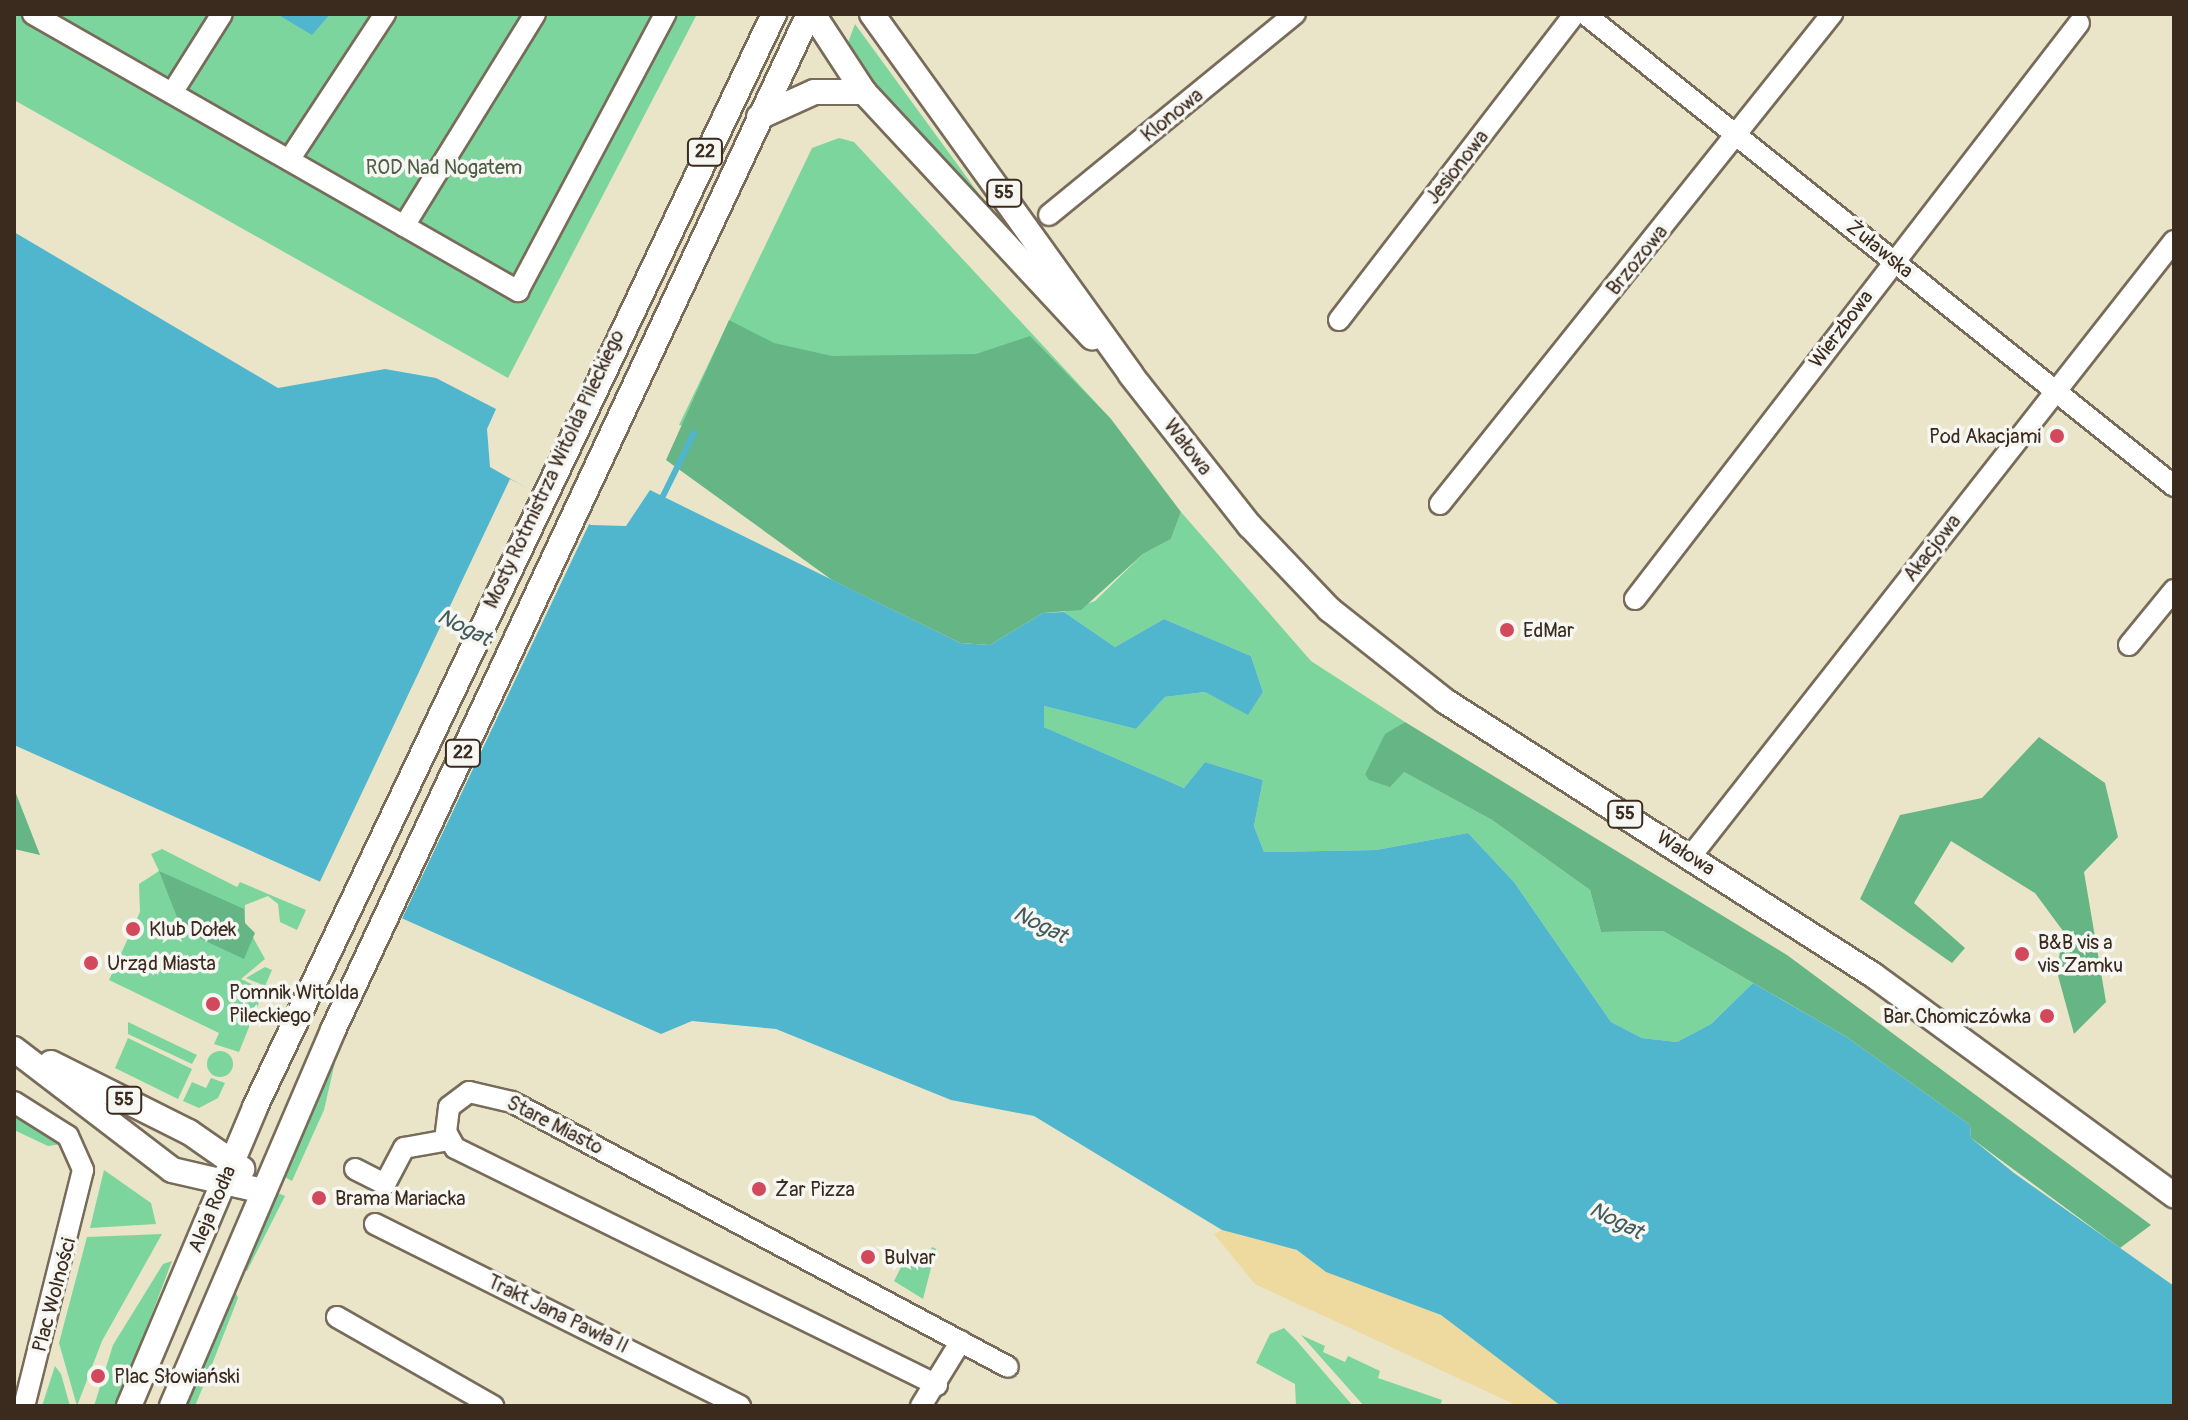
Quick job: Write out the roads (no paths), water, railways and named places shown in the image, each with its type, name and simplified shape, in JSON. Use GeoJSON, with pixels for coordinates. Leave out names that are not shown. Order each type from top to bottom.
{"type":"FeatureCollection","features":[{"type":"Feature","properties":{"kind":"main road","name":"Mosty Rotmistrza Witolda Pileckiego"},"geometry":{"type":"LineString","coordinates":[[300,1014],[558,461],[774,14]]}},
{"type":"Feature","properties":{"kind":"main road","name":"Wałowa"},"geometry":{"type":"LineString","coordinates":[[811,14],[864,92],[1024,271],[1131,375]]}},
{"type":"Feature","properties":{"kind":"main road","name":"22"},"geometry":{"type":"LineString","coordinates":[[759,117],[811,14]]}},
{"type":"Feature","properties":{"kind":"main road","name":"Wałowa"},"geometry":{"type":"LineString","coordinates":[[872,14],[1131,375],[1250,526],[1329,609],[1445,701],[1873,975],[2174,1195]]}},
{"type":"Feature","properties":{"kind":"main road"},"geometry":{"type":"LineString","coordinates":[[759,117],[814,92],[864,92]]}},
{"type":"Feature","properties":{"kind":"main road","name":"Mosty Rotmistrza Witolda Pileckiego"},"geometry":{"type":"LineString","coordinates":[[333,1030],[759,117]]}},
{"type":"Feature","properties":{"kind":"main road","name":"Aleja Rodła"},"geometry":{"type":"LineString","coordinates":[[129,1406],[221,1185],[300,1014]]}},
{"type":"Feature","properties":{"kind":"main road","name":"Aleja Rodła"},"geometry":{"type":"LineString","coordinates":[[172,1406],[333,1030]]}},
{"type":"Feature","properties":{"kind":"main road","name":"55"},"geometry":{"type":"LineString","coordinates":[[14,1047],[233,1159],[263,1191]]}},
{"type":"Feature","properties":{"kind":"main road","name":"55"},"geometry":{"type":"LineString","coordinates":[[14,1047],[152,1157],[221,1185],[263,1191]]}},
{"type":"Feature","properties":{"kind":"street"},"geometry":{"type":"LineString","coordinates":[[33,14],[518,291],[665,14]]}},
{"type":"Feature","properties":{"kind":"street"},"geometry":{"type":"LineString","coordinates":[[172,93],[222,14]]}},
{"type":"Feature","properties":{"kind":"street"},"geometry":{"type":"LineString","coordinates":[[289,160],[385,14]]}},
{"type":"Feature","properties":{"kind":"street"},"geometry":{"type":"LineString","coordinates":[[404,226],[535,14]]}},
{"type":"Feature","properties":{"kind":"street","name":"Klonowa"},"geometry":{"type":"LineString","coordinates":[[1049,215],[1295,14]]}},
{"type":"Feature","properties":{"kind":"street","name":"Jesionowa"},"geometry":{"type":"LineString","coordinates":[[1339,320],[1575,14]]}},
{"type":"Feature","properties":{"kind":"street","name":"Żuławska"},"geometry":{"type":"LineString","coordinates":[[1585,14],[2058,387],[2174,486]]}},
{"type":"Feature","properties":{"kind":"street","name":"Brzozowa"},"geometry":{"type":"LineString","coordinates":[[1440,504],[1832,14]]}},
{"type":"Feature","properties":{"kind":"street","name":"Wierzbowa"},"geometry":{"type":"LineString","coordinates":[[1635,599],[2079,23]]}},
{"type":"Feature","properties":{"kind":"street","name":"Akacjowa"},"geometry":{"type":"LineString","coordinates":[[1691,856],[2174,241]]}},
{"type":"Feature","properties":{"kind":"street"},"geometry":{"type":"LineString","coordinates":[[2129,645],[2174,590]]}},
{"type":"Feature","properties":{"kind":"street","name":"Stare Miasto"},"geometry":{"type":"LineString","coordinates":[[449,1140],[444,1118],[460,1096],[484,1091],[512,1102],[1008,1367]]}},
{"type":"Feature","properties":{"kind":"street","name":"Plac Wolności"},"geometry":{"type":"LineString","coordinates":[[14,1102],[68,1136],[82,1183],[24,1406]]}},
{"type":"Feature","properties":{"kind":"street"},"geometry":{"type":"LineString","coordinates":[[355,1169],[385,1184],[404,1148],[449,1140],[937,1385]]}},
{"type":"Feature","properties":{"kind":"street","name":"Trakt Jana Pawła II"},"geometry":{"type":"LineString","coordinates":[[375,1224],[740,1406]]}},
{"type":"Feature","properties":{"kind":"street"},"geometry":{"type":"LineString","coordinates":[[337,1317],[493,1406]]}},
{"type":"Feature","properties":{"kind":"street"},"geometry":{"type":"LineString","coordinates":[[921,1406],[937,1385],[961,1341]]}},
{"type":"Feature","properties":{"kind":"water"},"geometry":{"type":"Polygon","coordinates":[[[277,14],[330,14],[312,35],[277,14]]]}},
{"type":"Feature","properties":{"kind":"water","name":"Nogat"},"geometry":{"type":"Polygon","coordinates":[[[14,232],[278,388],[385,369],[436,378],[496,409],[487,429],[490,467],[591,525],[626,526],[650,490],[960,643],[990,645],[1043,613],[1064,612],[1115,647],[1164,619],[1251,656],[1263,692],[1248,715],[1205,692],[1165,697],[1136,729],[1044,706],[1044,727],[1184,788],[1205,762],[1263,780],[1254,826],[1264,852],[1376,850],[1468,833],[1514,882],[1611,1022],[1642,1038],[1677,1042],[1711,1024],[1753,983],[1845,1036],[1970,1125],[1971,1138],[2014,1173],[2174,1286],[2174,1406],[1561,1406],[1441,1315],[1326,1272],[1297,1250],[1222,1230],[1034,1116],[951,1100],[776,1029],[692,1021],[661,1034],[14,745],[14,232]]]}},
{"type":"Feature","properties":{"kind":"waterway"},"geometry":{"type":"LineString","coordinates":[[663,496],[694,433]]}},
{"type":"Feature","properties":{"kind":"place","name":"Pod Akacjami"},"geometry":{"type":"Point","coordinates":[2057,436]}},
{"type":"Feature","properties":{"kind":"place","name":"EdMar"},"geometry":{"type":"Point","coordinates":[1507,630]}},
{"type":"Feature","properties":{"kind":"place","name":"Klub Dołek"},"geometry":{"type":"Point","coordinates":[133,929]}},
{"type":"Feature","properties":{"kind":"place","name":"B&B vis a vis Zamku"},"geometry":{"type":"Point","coordinates":[2022,954]}},
{"type":"Feature","properties":{"kind":"place","name":"Urząd Miasta"},"geometry":{"type":"Point","coordinates":[91,963]}},
{"type":"Feature","properties":{"kind":"place","name":"Pomnik Witolda Pileckiego"},"geometry":{"type":"Point","coordinates":[213,1004]}},
{"type":"Feature","properties":{"kind":"place","name":"Bar Chomiczówka"},"geometry":{"type":"Point","coordinates":[2047,1016]}},
{"type":"Feature","properties":{"kind":"place","name":"Żar Pizza"},"geometry":{"type":"Point","coordinates":[759,1189]}},
{"type":"Feature","properties":{"kind":"place","name":"Brama Mariacka"},"geometry":{"type":"Point","coordinates":[319,1198]}},
{"type":"Feature","properties":{"kind":"place","name":"Bulvar"},"geometry":{"type":"Point","coordinates":[868,1257]}},
{"type":"Feature","properties":{"kind":"place","name":"Plac Słowiański"},"geometry":{"type":"Point","coordinates":[98,1376]}},
{"type":"Feature","properties":{"kind":"park label","name":"ROD Nad Nogatem"},"geometry":{"type":"Point","coordinates":[444,167]}}]}
